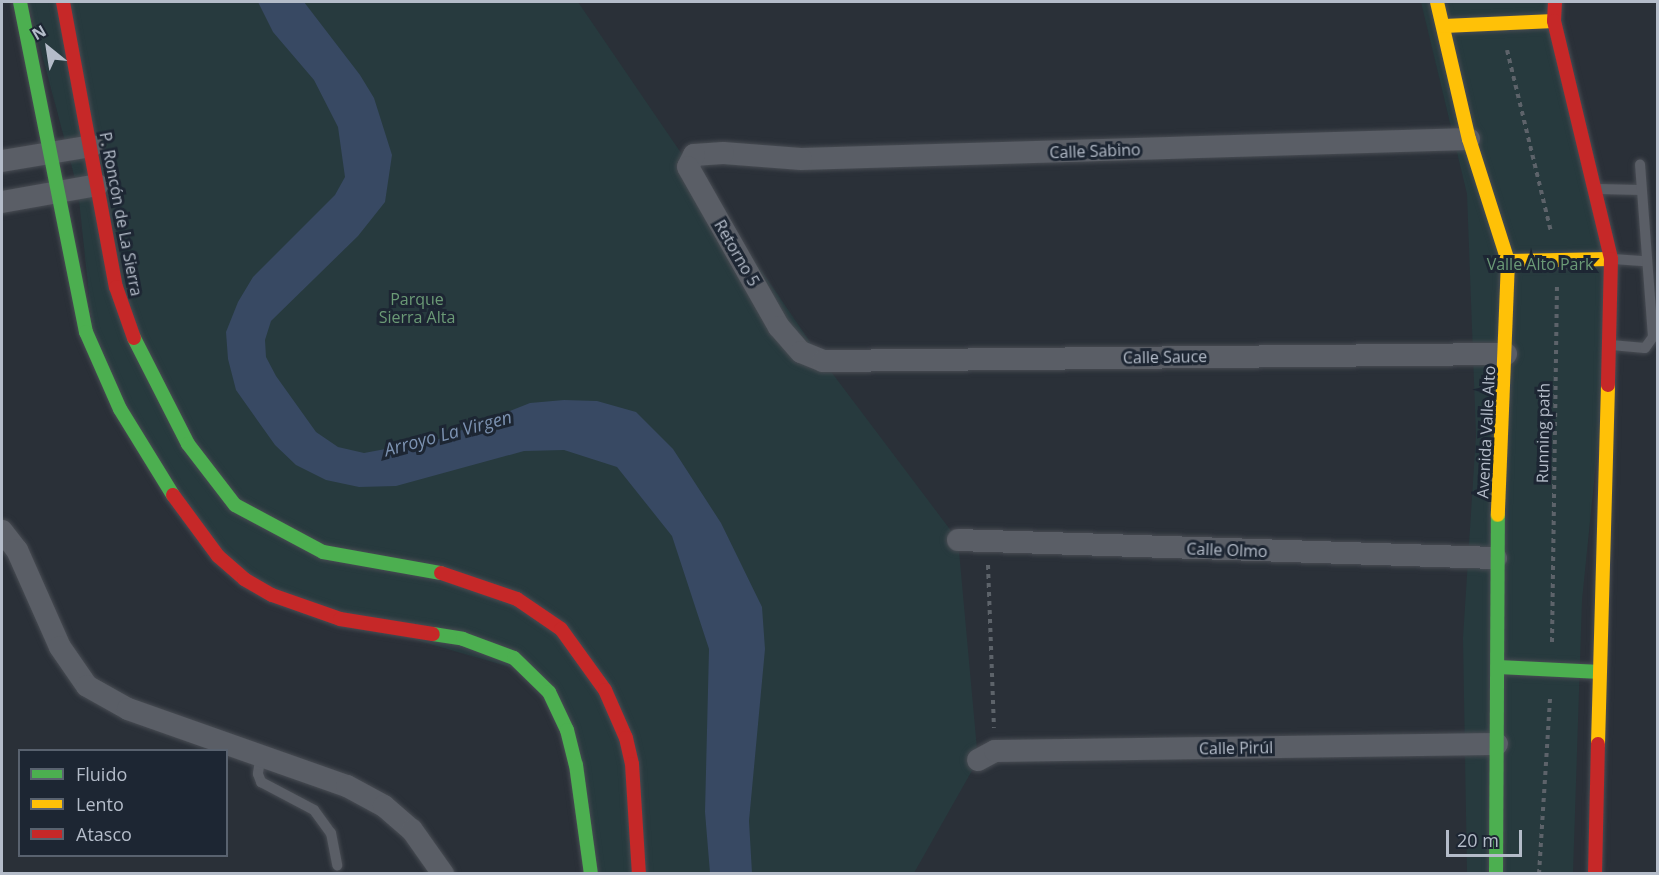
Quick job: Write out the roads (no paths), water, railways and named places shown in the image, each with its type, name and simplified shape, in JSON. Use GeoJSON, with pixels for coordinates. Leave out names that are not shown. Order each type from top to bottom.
{"type":"FeatureCollection","features":[{"type":"Feature","properties":{"kind":"street"},"geometry":{"type":"LineString","coordinates":[[20,2],[79,306],[96,362],[191,524],[218,556],[244,579],[272,595],[340,619],[463,639],[514,658],[534,674],[549,692],[567,730],[576,765],[591,873]]}},
{"type":"Feature","properties":{"kind":"street","name":"P. Roncón de La Sierra"},"geometry":{"type":"LineString","coordinates":[[63,2],[92,146],[116,287],[137,348],[183,435],[235,505],[323,552],[461,577],[509,596],[541,613],[576,647],[605,690],[626,738],[632,764],[639,873]]}},
{"type":"Feature","properties":{"kind":"street","name":"Avenida Valle Alto"},"geometry":{"type":"LineString","coordinates":[[1437,2],[1468,140],[1508,261],[1496,558],[1500,667],[1496,873]]}},
{"type":"Feature","properties":{"kind":"street"},"geometry":{"type":"LineString","coordinates":[[1556,2],[1554,21],[1611,259],[1595,873]]}},
{"type":"Feature","properties":{"kind":"street"},"geometry":{"type":"LineString","coordinates":[[1444,27],[1554,21]]}},
{"type":"Feature","properties":{"kind":"street","name":"Calle Sabino"},"geometry":{"type":"LineString","coordinates":[[723,153],[801,159],[1468,140]]}},
{"type":"Feature","properties":{"kind":"street"},"geometry":{"type":"LineString","coordinates":[[2,161],[92,146]]}},
{"type":"Feature","properties":{"kind":"street","name":"Retorno 5"},"geometry":{"type":"LineString","coordinates":[[723,153],[694,155],[688,167],[779,327],[801,352],[824,361]]}},
{"type":"Feature","properties":{"kind":"street"},"geometry":{"type":"LineString","coordinates":[[2,202],[97,185]]}},
{"type":"Feature","properties":{"kind":"street"},"geometry":{"type":"LineString","coordinates":[[1508,261],[1557,257],[1611,259]]}},
{"type":"Feature","properties":{"kind":"street","name":"Calle Sauce"},"geometry":{"type":"LineString","coordinates":[[824,361],[1506,354]]}},
{"type":"Feature","properties":{"kind":"street"},"geometry":{"type":"LineString","coordinates":[[2,531],[17,550],[60,647],[87,686],[128,709],[347,786],[384,806],[412,830],[443,873]]}},
{"type":"Feature","properties":{"kind":"street","name":"Calle Olmo"},"geometry":{"type":"LineString","coordinates":[[958,540],[988,543],[1496,558]]}},
{"type":"Feature","properties":{"kind":"street"},"geometry":{"type":"LineString","coordinates":[[1500,667],[1599,672]]}},
{"type":"Feature","properties":{"kind":"street","name":"Calle Pirúl"},"geometry":{"type":"LineString","coordinates":[[986,756],[1497,744]]}},
{"type":"Feature","properties":{"kind":"lane"},"geometry":{"type":"LineString","coordinates":[[1608,345],[1645,348],[1650,345],[1640,164]]}},
{"type":"Feature","properties":{"kind":"lane"},"geometry":{"type":"LineString","coordinates":[[1595,189],[1641,190]]}},
{"type":"Feature","properties":{"kind":"lane"},"geometry":{"type":"LineString","coordinates":[[1611,259],[1645,261]]}},
{"type":"Feature","properties":{"kind":"lane"},"geometry":{"type":"LineString","coordinates":[[261,754],[261,782],[314,810],[331,833],[338,865]]}},
{"type":"Feature","properties":{"kind":"water"},"geometry":{"type":"Polygon","coordinates":[[[258,2],[304,2],[360,75],[374,98],[392,155],[385,202],[358,236],[271,321],[265,340],[266,357],[276,376],[316,432],[338,447],[364,453],[439,439],[530,403],[564,400],[597,401],[636,412],[673,449],[721,523],[762,607],[765,649],[749,821],[752,873],[710,873],[705,812],[709,649],[672,536],[617,467],[564,450],[524,451],[396,486],[359,487],[326,480],[296,465],[275,445],[236,390],[228,359],[226,332],[238,302],[253,277],[335,195],[345,177],[338,127],[314,80],[273,32],[258,2]]]}},
{"type":"Feature","properties":{"kind":"park label","name":"Valle Alto Park"},"geometry":{"type":"Point","coordinates":[1540,264]}},
{"type":"Feature","properties":{"kind":"park label","name":"Parque Sierra Alta"},"geometry":{"type":"Point","coordinates":[417,308]}},
{"type":"Feature","properties":{"kind":"water label","name":"Arroyo La Virgen"},"geometry":{"type":"Point","coordinates":[448,433]}}]}
